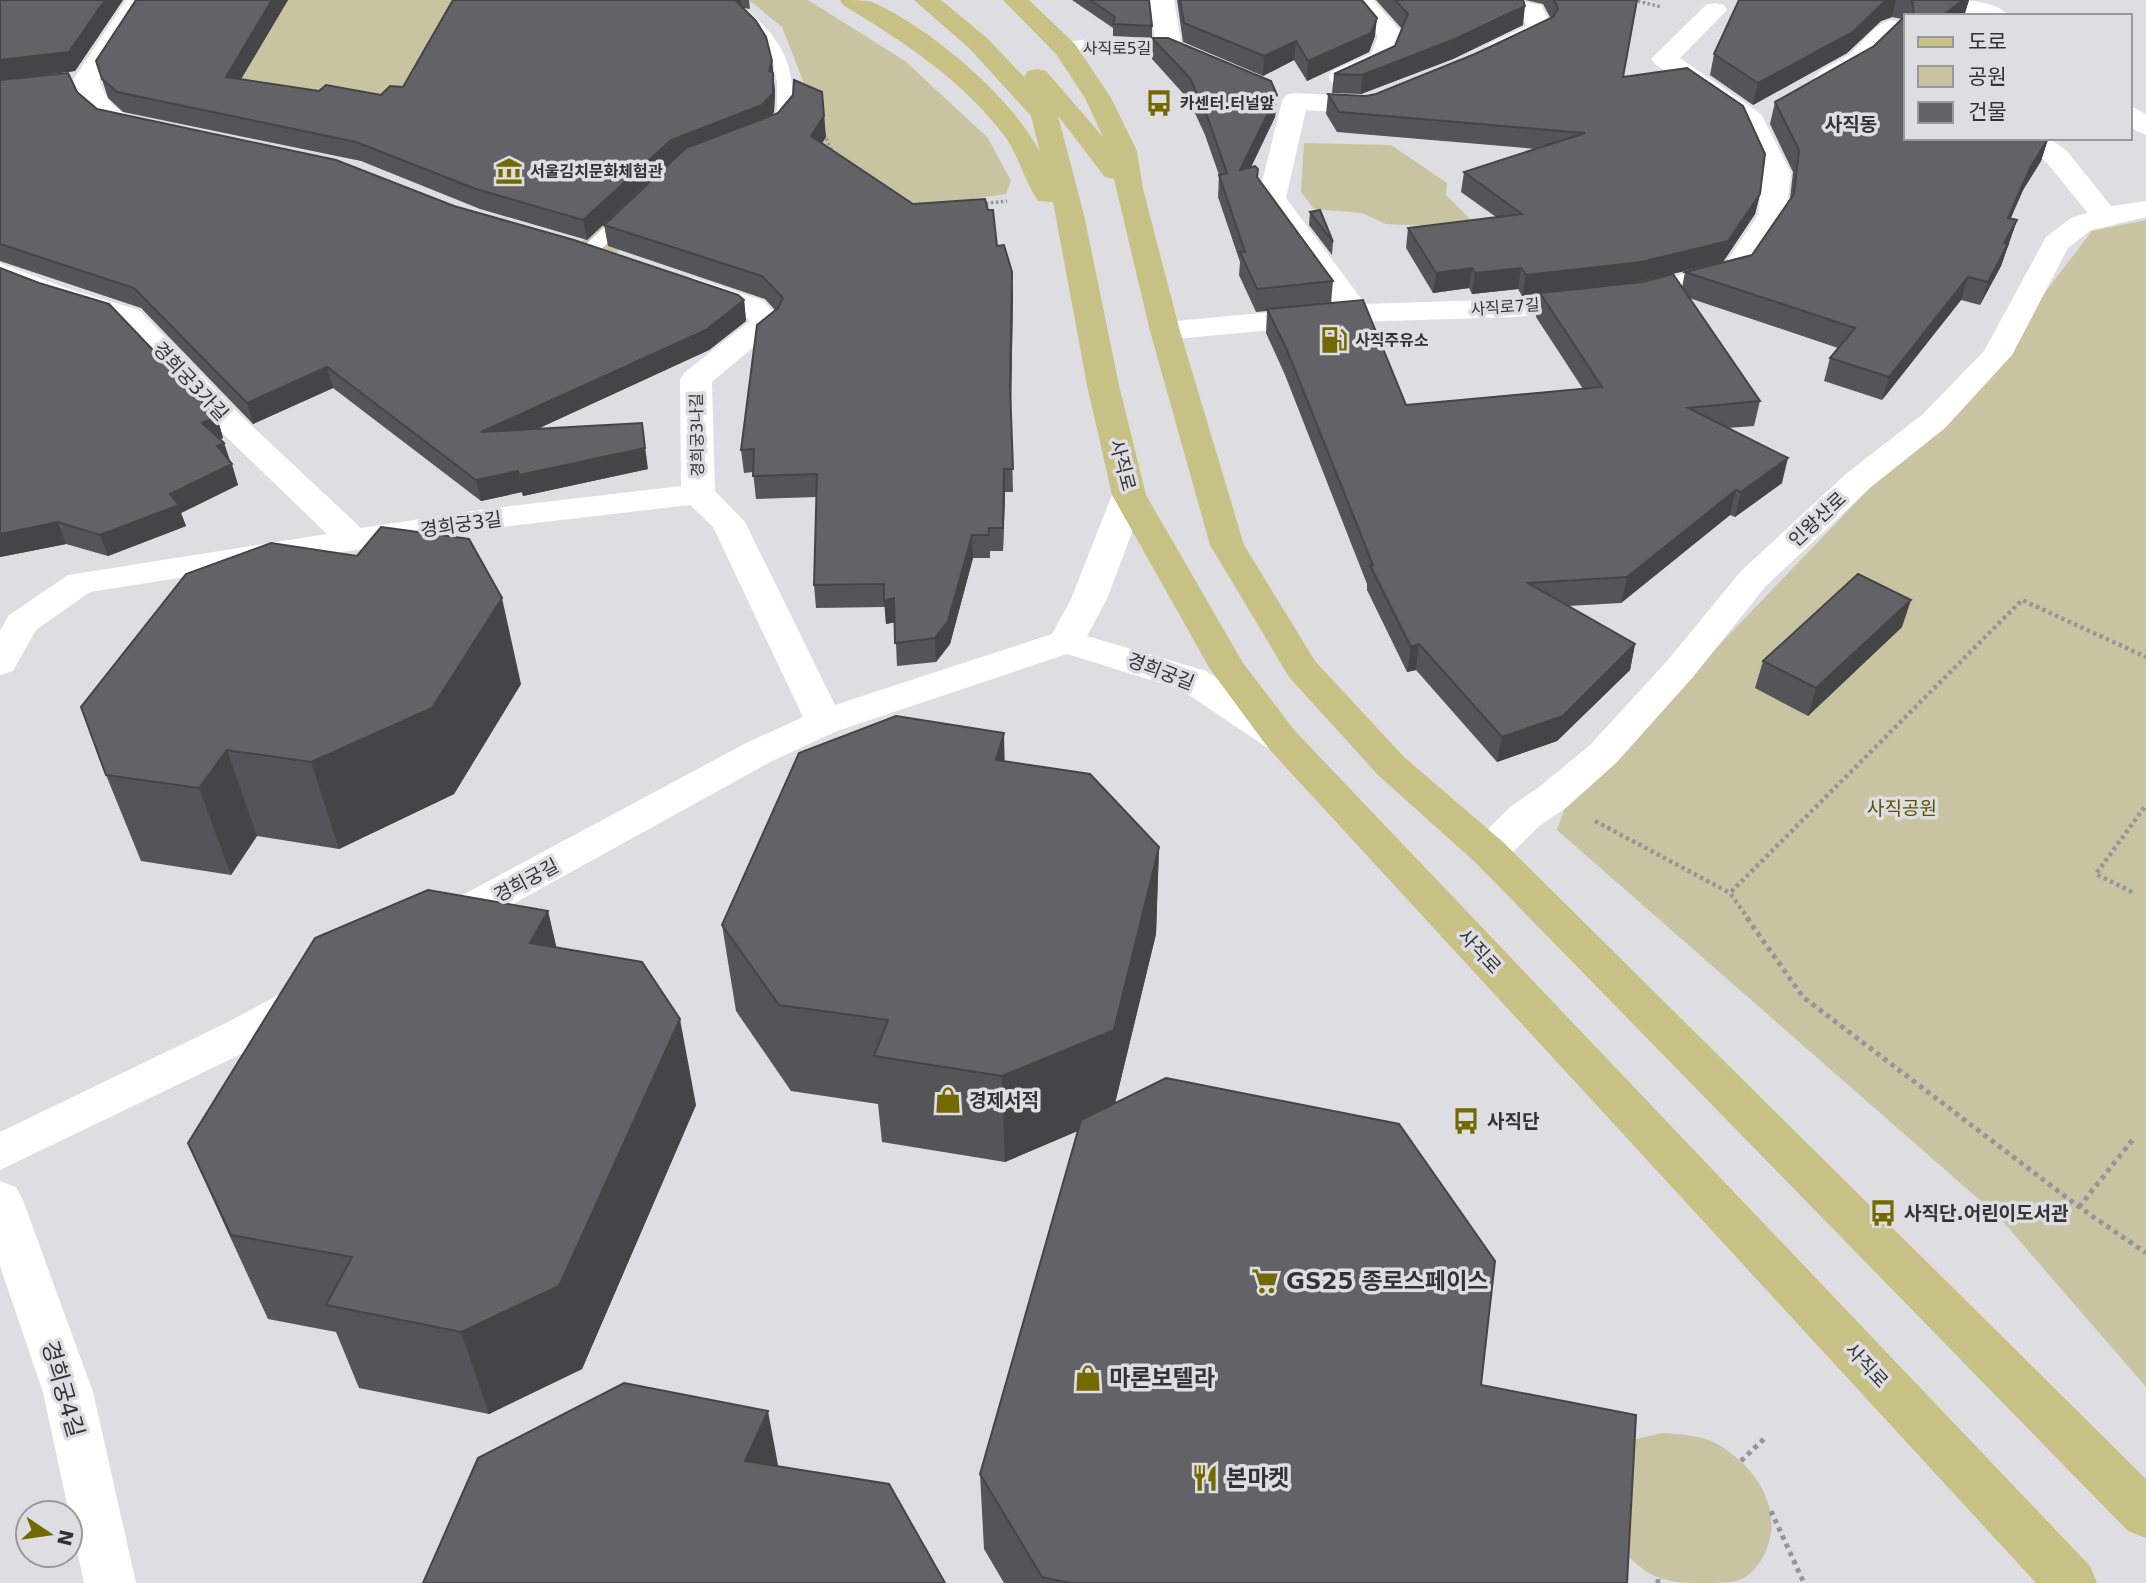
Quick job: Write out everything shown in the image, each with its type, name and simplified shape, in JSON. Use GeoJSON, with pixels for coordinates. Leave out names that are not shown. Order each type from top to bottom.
{"type":"FeatureCollection","features":[{"type":"Feature","properties":{"kind":"main road","name":"사직로"},"geometry":{"type":"LineString","coordinates":[[852,0],[916,39],[966,78],[1019,137],[1060,206]]}},
{"type":"Feature","properties":{"kind":"main road","name":"사직로"},"geometry":{"type":"LineString","coordinates":[[926,0],[978,43],[1044,114],[1060,206],[1129,495],[1228,669],[1282,740],[2071,1583]]}},
{"type":"Feature","properties":{"kind":"main road"},"geometry":{"type":"LineString","coordinates":[[948,0],[1009,48],[1076,120],[1129,189]]}},
{"type":"Feature","properties":{"kind":"main road"},"geometry":{"type":"LineString","coordinates":[[1015,0],[1066,49],[1098,99],[1123,151],[1129,189],[1165,331],[1227,545],[1302,669],[1391,766],[1489,852],[2146,1514]]}},
{"type":"Feature","properties":{"kind":"street"},"geometry":{"type":"LineString","coordinates":[[138,0],[74,81],[113,120],[179,134]]}},
{"type":"Feature","properties":{"kind":"street","name":"사직로5길"},"geometry":{"type":"LineString","coordinates":[[1066,49],[1109,46],[1179,51],[1162,0]]}},
{"type":"Feature","properties":{"kind":"street"},"geometry":{"type":"LineString","coordinates":[[1362,3],[1394,0]]}},
{"type":"Feature","properties":{"kind":"street"},"geometry":{"type":"LineString","coordinates":[[1457,0],[1532,10],[1540,29],[1474,61]]}},
{"type":"Feature","properties":{"kind":"street"},"geometry":{"type":"LineString","coordinates":[[1956,0],[1992,14]]}},
{"type":"Feature","properties":{"kind":"street"},"geometry":{"type":"LineString","coordinates":[[1284,98],[1303,93],[1382,59],[1391,35],[1362,3]]}},
{"type":"Feature","properties":{"kind":"street","name":"사직로7길"},"geometry":{"type":"LineString","coordinates":[[1165,331],[1357,313],[1515,308],[1637,294],[1735,270],[1772,215],[1777,173],[1763,114],[1664,59],[1716,10]]}},
{"type":"Feature","properties":{"kind":"street"},"geometry":{"type":"LineString","coordinates":[[1810,87],[1858,60],[1891,28],[1904,30]]}},
{"type":"Feature","properties":{"kind":"street"},"geometry":{"type":"LineString","coordinates":[[1284,98],[1363,105],[1405,90]]}},
{"type":"Feature","properties":{"kind":"street"},"geometry":{"type":"LineString","coordinates":[[1284,98],[1272,198],[1357,313]]}},
{"type":"Feature","properties":{"kind":"street"},"geometry":{"type":"LineString","coordinates":[[2132,116],[2146,127]]}},
{"type":"Feature","properties":{"kind":"street"},"geometry":{"type":"LineString","coordinates":[[2034,140],[2057,156],[2105,216]]}},
{"type":"Feature","properties":{"kind":"street","name":"인왕산로"},"geometry":{"type":"LineString","coordinates":[[1489,852],[1524,817],[1553,797],[1602,754],[1663,688],[1753,579],[1859,480],[1934,421],[1997,355],[2056,243],[2081,224],[2105,216],[2146,209]]}},
{"type":"Feature","properties":{"kind":"street","name":"경희궁3가길"},"geometry":{"type":"LineString","coordinates":[[0,272],[58,295],[128,316],[225,418],[353,540]]}},
{"type":"Feature","properties":{"kind":"street","name":"경희궁3나길"},"geometry":{"type":"LineString","coordinates":[[664,278],[753,307],[768,322],[696,379],[698,494]]}},
{"type":"Feature","properties":{"kind":"street"},"geometry":{"type":"LineString","coordinates":[[698,494],[728,522],[824,722]]}},
{"type":"Feature","properties":{"kind":"street","name":"경희궁3길"},"geometry":{"type":"LineString","coordinates":[[0,663],[22,623],[80,583],[493,518],[698,494]]}},
{"type":"Feature","properties":{"kind":"street"},"geometry":{"type":"LineString","coordinates":[[1066,642],[1089,599],[1129,495]]}},
{"type":"Feature","properties":{"kind":"street","name":"경희궁길"},"geometry":{"type":"LineString","coordinates":[[407,944],[759,752],[824,722],[1066,642],[1121,656],[1193,680],[1282,740]]}},
{"type":"Feature","properties":{"kind":"street"},"geometry":{"type":"LineString","coordinates":[[0,1152],[241,1035],[336,983]]}},
{"type":"Feature","properties":{"kind":"street","name":"경희궁4길"},"geometry":{"type":"LineString","coordinates":[[0,1200],[68,1392],[110,1583]]}},
{"type":"Feature","properties":{"kind":"lane"},"geometry":{"type":"LineString","coordinates":[[743,14],[762,29],[779,51],[785,68],[785,114],[772,129],[762,133]]}},
{"type":"Feature","properties":{"kind":"lane"},"geometry":{"type":"LineString","coordinates":[[588,252],[635,208]]}},
{"type":"Feature","properties":{"kind":"path"},"geometry":{"type":"LineString","coordinates":[[823,130],[826,143],[837,159]]}},
{"type":"Feature","properties":{"kind":"path"},"geometry":{"type":"LineString","coordinates":[[969,205],[1060,206]]}},
{"type":"Feature","properties":{"kind":"path"},"geometry":{"type":"LineString","coordinates":[[1730,893],[2022,600],[2146,657]]}},
{"type":"Feature","properties":{"kind":"path"},"geometry":{"type":"LineString","coordinates":[[1553,797],[1730,893],[1803,997],[2079,1207],[2146,1253]]}},
{"type":"Feature","properties":{"kind":"path"},"geometry":{"type":"LineString","coordinates":[[2132,892],[2096,874],[2146,805]]}},
{"type":"Feature","properties":{"kind":"path"},"geometry":{"type":"LineString","coordinates":[[2079,1207],[2134,1138]]}},
{"type":"Feature","properties":{"kind":"path"},"geometry":{"type":"LineString","coordinates":[[1741,1461],[1767,1436]]}},
{"type":"Feature","properties":{"kind":"path"},"geometry":{"type":"LineString","coordinates":[[1771,1511],[1804,1583]]}},
{"type":"Feature","properties":{"kind":"green space"},"geometry":{"type":"Polygon","coordinates":[[[275,0],[620,0],[671,111],[208,90],[275,0]]]}},
{"type":"Feature","properties":{"kind":"green space"},"geometry":{"type":"Polygon","coordinates":[[[749,0],[808,0],[905,61],[988,138],[1011,181],[1006,194],[920,207],[859,169],[673,191],[614,256],[578,245],[640,185],[677,142],[812,104],[782,27],[749,0]]]}},
{"type":"Feature","properties":{"kind":"green space"},"geometry":{"type":"Polygon","coordinates":[[[1304,143],[1391,145],[1447,183],[1446,195],[1471,220],[1450,227],[1386,224],[1362,213],[1314,209],[1301,192],[1304,143]]]}},
{"type":"Feature","properties":{"kind":"green space","name":"사직공원"},"geometry":{"type":"Polygon","coordinates":[[[2146,220],[2146,1387],[1998,1216],[1557,830],[1566,805],[1997,355],[2092,231],[2146,220]]]}},
{"type":"Feature","properties":{"kind":"green space"},"geometry":{"type":"Polygon","coordinates":[[[1662,1433],[1699,1437],[1719,1445],[1744,1464],[1762,1489],[1768,1502],[1771,1532],[1763,1558],[1753,1571],[1740,1580],[1687,1583],[1663,1579],[1644,1570],[1615,1542],[1618,1452],[1637,1439],[1662,1433]]]}},
{"type":"Feature","properties":{"kind":"building"},"geometry":{"type":"Polygon","coordinates":[[[0,0],[105,0],[69,52],[0,60],[0,0]]]}},
{"type":"Feature","properties":{"kind":"building"},"geometry":{"type":"Polygon","coordinates":[[[136,0],[272,0],[226,77],[319,91],[326,85],[381,95],[390,86],[403,87],[453,0],[735,0],[756,21],[766,37],[772,61],[769,71],[773,73],[773,93],[762,105],[671,140],[583,220],[476,189],[356,142],[117,92],[102,79],[96,61],[136,0]]]}},
{"type":"Feature","properties":{"kind":"building"},"geometry":{"type":"Polygon","coordinates":[[[1090,0],[1149,0],[1152,26],[1113,24],[1115,17],[1090,0]]]}},
{"type":"Feature","properties":{"kind":"building"},"geometry":{"type":"Polygon","coordinates":[[[1180,0],[1362,0],[1377,18],[1371,33],[1308,61],[1296,41],[1264,56],[1184,23],[1180,0]]]}},
{"type":"Feature","properties":{"kind":"building"},"geometry":{"type":"Polygon","coordinates":[[[1395,0],[1523,0],[1525,6],[1455,39],[1362,75],[1334,74],[1395,46],[1408,14],[1395,0]]]}},
{"type":"Feature","properties":{"kind":"building"},"geometry":{"type":"Polygon","coordinates":[[[1554,0],[1637,0],[1623,77],[1687,68],[1743,106],[1765,154],[1760,194],[1728,241],[1641,262],[1526,275],[1521,268],[1475,273],[1472,268],[1436,273],[1408,228],[1522,214],[1464,172],[1585,133],[1339,112],[1328,94],[1376,94],[1475,54],[1553,17],[1558,9],[1554,0]]]}},
{"type":"Feature","properties":{"kind":"building"},"geometry":{"type":"Polygon","coordinates":[[[1739,0],[1886,0],[1853,32],[1758,83],[1714,54],[1739,0]]]}},
{"type":"Feature","properties":{"kind":"building"},"geometry":{"type":"Polygon","coordinates":[[[1912,0],[1963,0],[1945,14],[1914,14],[1912,0]]]}},
{"type":"Feature","properties":{"kind":"building"},"geometry":{"type":"Polygon","coordinates":[[[1904,18],[1904,140],[2047,140],[2030,168],[2008,218],[2017,220],[1988,282],[1968,277],[1889,377],[1830,358],[1855,328],[1685,272],[1752,255],[1794,194],[1799,150],[1775,102],[1874,46],[1904,18]]]}},
{"type":"Feature","properties":{"kind":"building"},"geometry":{"type":"Polygon","coordinates":[[[1152,38],[1168,38],[1271,81],[1277,95],[1240,170],[1255,166],[1258,169],[1257,177],[1333,281],[1257,289],[1240,252],[1245,252],[1219,175],[1227,173],[1206,113],[1190,78],[1152,38]]]}},
{"type":"Feature","properties":{"kind":"building"},"geometry":{"type":"Polygon","coordinates":[[[68,73],[77,92],[97,109],[336,160],[454,206],[574,240],[738,295],[744,300],[706,330],[481,432],[642,423],[645,448],[519,475],[518,471],[476,480],[327,367],[247,403],[134,288],[0,244],[0,80],[68,73]]]}},
{"type":"Feature","properties":{"kind":"building"},"geometry":{"type":"Polygon","coordinates":[[[794,80],[822,92],[824,116],[811,136],[913,204],[985,199],[988,210],[993,210],[997,246],[1004,245],[1012,272],[1010,387],[1013,469],[1004,469],[1003,528],[989,528],[989,535],[972,535],[948,621],[935,638],[895,643],[894,598],[884,601],[884,584],[814,585],[817,474],[753,476],[754,449],[741,450],[757,325],[778,308],[783,298],[762,276],[604,225],[686,148],[778,113],[793,95],[794,80]]]}},
{"type":"Feature","properties":{"kind":"building"},"geometry":{"type":"Polygon","coordinates":[[[1320,210],[1333,242],[1310,212],[1320,210]]]}},
{"type":"Feature","properties":{"kind":"building"},"geometry":{"type":"Polygon","coordinates":[[[0,268],[109,304],[217,417],[202,423],[224,443],[217,446],[232,464],[170,494],[179,505],[100,535],[58,522],[0,534],[0,268]]]}},
{"type":"Feature","properties":{"kind":"building"},"geometry":{"type":"Polygon","coordinates":[[[1673,274],[1760,401],[1688,408],[1788,458],[1741,492],[1736,490],[1627,577],[1528,583],[1635,644],[1563,716],[1502,737],[1419,644],[1411,647],[1370,565],[1373,565],[1287,350],[1267,309],[1363,300],[1406,405],[1602,387],[1540,293],[1642,282],[1673,274]]]}},
{"type":"Feature","properties":{"kind":"building"},"geometry":{"type":"Polygon","coordinates":[[[381,527],[469,539],[502,598],[432,708],[311,762],[227,750],[199,788],[106,775],[81,707],[186,574],[271,543],[357,556],[381,527]]]}},
{"type":"Feature","properties":{"kind":"building"},"geometry":{"type":"Polygon","coordinates":[[[1858,574],[1911,600],[1816,688],[1763,661],[1858,574]]]}},
{"type":"Feature","properties":{"kind":"building"},"geometry":{"type":"Polygon","coordinates":[[[896,716],[1004,733],[996,760],[1090,774],[1159,847],[1114,1030],[1002,1076],[874,1056],[888,1020],[779,1005],[722,925],[799,753],[896,716]]]}},
{"type":"Feature","properties":{"kind":"building"},"geometry":{"type":"Polygon","coordinates":[[[428,890],[548,911],[530,943],[642,962],[680,1019],[559,1286],[461,1332],[326,1305],[352,1257],[231,1235],[188,1143],[315,938],[428,890]]]}},
{"type":"Feature","properties":{"kind":"building"},"geometry":{"type":"Polygon","coordinates":[[[1166,1078],[1399,1124],[1495,1261],[1481,1385],[1636,1415],[1627,1583],[1070,1583],[1042,1577],[980,1474],[1081,1120],[1166,1078]]]}},
{"type":"Feature","properties":{"kind":"building"},"geometry":{"type":"Polygon","coordinates":[[[624,1383],[768,1411],[745,1461],[889,1484],[945,1583],[423,1583],[478,1458],[624,1383]]]}},
{"type":"Feature","properties":{"kind":"place","name":"카센터.터널앞"},"geometry":{"type":"Point","coordinates":[1159,103]}},
{"type":"Feature","properties":{"kind":"place","name":"서울김치문화체험관"},"geometry":{"type":"Point","coordinates":[509,171]}},
{"type":"Feature","properties":{"kind":"place","name":"사직주유소"},"geometry":{"type":"Point","coordinates":[1334,340]}},
{"type":"Feature","properties":{"kind":"place","name":"경제서적"},"geometry":{"type":"Point","coordinates":[948,1100]}},
{"type":"Feature","properties":{"kind":"place","name":"사직단"},"geometry":{"type":"Point","coordinates":[1466,1121]}},
{"type":"Feature","properties":{"kind":"place","name":"사직단.어린이도서관"},"geometry":{"type":"Point","coordinates":[1883,1213]}},
{"type":"Feature","properties":{"kind":"place","name":"GS25 종로스페이스"},"geometry":{"type":"Point","coordinates":[1265,1281]}},
{"type":"Feature","properties":{"kind":"place","name":"마론보텔라"},"geometry":{"type":"Point","coordinates":[1088,1378]}},
{"type":"Feature","properties":{"kind":"place","name":"본마켓"},"geometry":{"type":"Point","coordinates":[1205,1478]}},
{"type":"Feature","properties":{"kind":"district","name":"사직동"},"geometry":{"type":"Point","coordinates":[1851,124]}}]}
